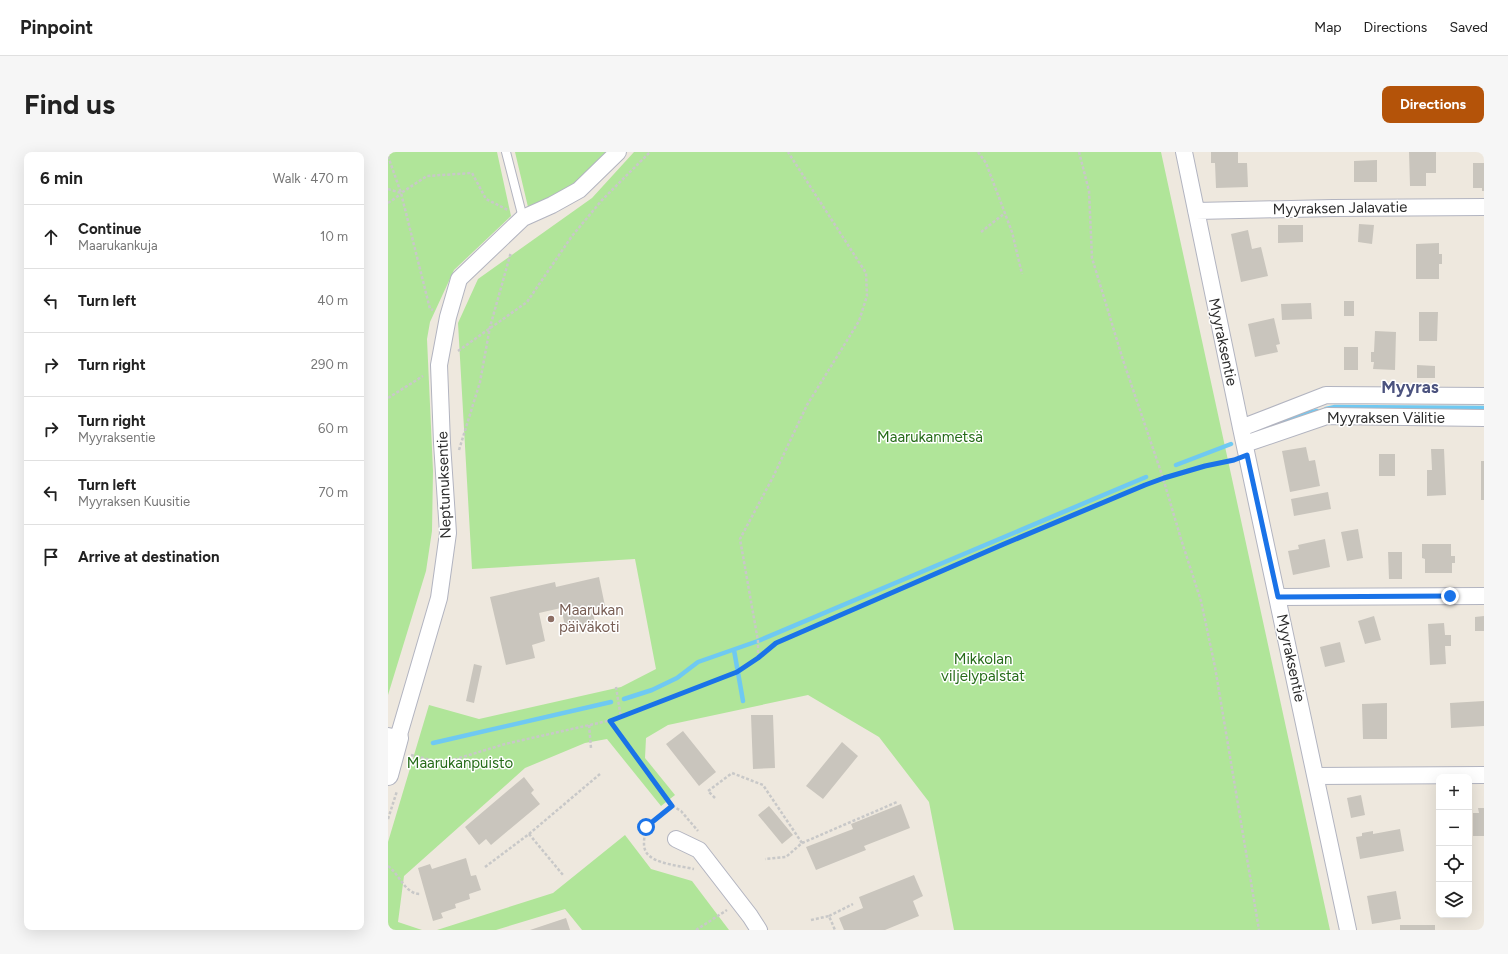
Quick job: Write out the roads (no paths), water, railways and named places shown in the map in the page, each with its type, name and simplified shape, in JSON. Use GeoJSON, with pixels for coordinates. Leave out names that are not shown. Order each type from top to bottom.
{"type":"FeatureCollection","features":[{"type":"Feature","properties":{"kind":"street","name":"Neptunuksentie"},"geometry":{"type":"LineString","coordinates":[[388,775],[439,598],[448,533],[442,443],[439,364],[448,317],[459,279],[523,218],[552,205],[579,190],[618,152]]}},
{"type":"Feature","properties":{"kind":"street","name":"Myyraksentie"},"geometry":{"type":"LineString","coordinates":[[1184,152],[1348,930]]}},
{"type":"Feature","properties":{"kind":"street","name":"Myyraksen Jalavatie"},"geometry":{"type":"LineString","coordinates":[[1196,211],[1484,207]]}},
{"type":"Feature","properties":{"kind":"street","name":"Myyraksen Välitie"},"geometry":{"type":"LineString","coordinates":[[1241,428],[1326,395],[1484,396]]}},
{"type":"Feature","properties":{"kind":"street","name":"Myyraksen Välitie"},"geometry":{"type":"LineString","coordinates":[[1246,450],[1327,416],[1484,418]]}},
{"type":"Feature","properties":{"kind":"street"},"geometry":{"type":"LineString","coordinates":[[1278,597],[1484,596]]}},
{"type":"Feature","properties":{"kind":"street"},"geometry":{"type":"LineString","coordinates":[[1316,776],[1484,775]]}},
{"type":"Feature","properties":{"kind":"street"},"geometry":{"type":"LineString","coordinates":[[676,839],[699,850],[759,930]]}},
{"type":"Feature","properties":{"kind":"lane"},"geometry":{"type":"LineString","coordinates":[[506,152],[523,218]]}},
{"type":"Feature","properties":{"kind":"waterway"},"geometry":{"type":"LineString","coordinates":[[1326,409],[1335,407],[1484,408]]}},
{"type":"Feature","properties":{"kind":"waterway"},"geometry":{"type":"LineString","coordinates":[[1260,430],[1293,417],[1317,411]]}},
{"type":"Feature","properties":{"kind":"waterway"},"geometry":{"type":"LineString","coordinates":[[1176,465],[1231,444]]}},
{"type":"Feature","properties":{"kind":"waterway"},"geometry":{"type":"LineString","coordinates":[[624,699],[652,690],[677,678],[698,662],[758,641],[1146,477]]}},
{"type":"Feature","properties":{"kind":"waterway"},"geometry":{"type":"LineString","coordinates":[[734,650],[743,701]]}},
{"type":"Feature","properties":{"kind":"waterway"},"geometry":{"type":"LineString","coordinates":[[433,743],[611,702]]}},
{"type":"Feature","properties":{"kind":"place","name":"Maarukan päiväkoti"},"geometry":{"type":"Point","coordinates":[551,619]}},
{"type":"Feature","properties":{"kind":"district","name":"Myyras"},"geometry":{"type":"Point","coordinates":[1410,387]}},
{"type":"Feature","properties":{"kind":"park label","name":"Maarukanmetsä"},"geometry":{"type":"Point","coordinates":[930,437]}},
{"type":"Feature","properties":{"kind":"park label","name":"Mikkolan viljelypalstat"},"geometry":{"type":"Point","coordinates":[983,668]}},
{"type":"Feature","properties":{"kind":"park label","name":"Maarukanpuisto"},"geometry":{"type":"Point","coordinates":[460,763]}}]}
